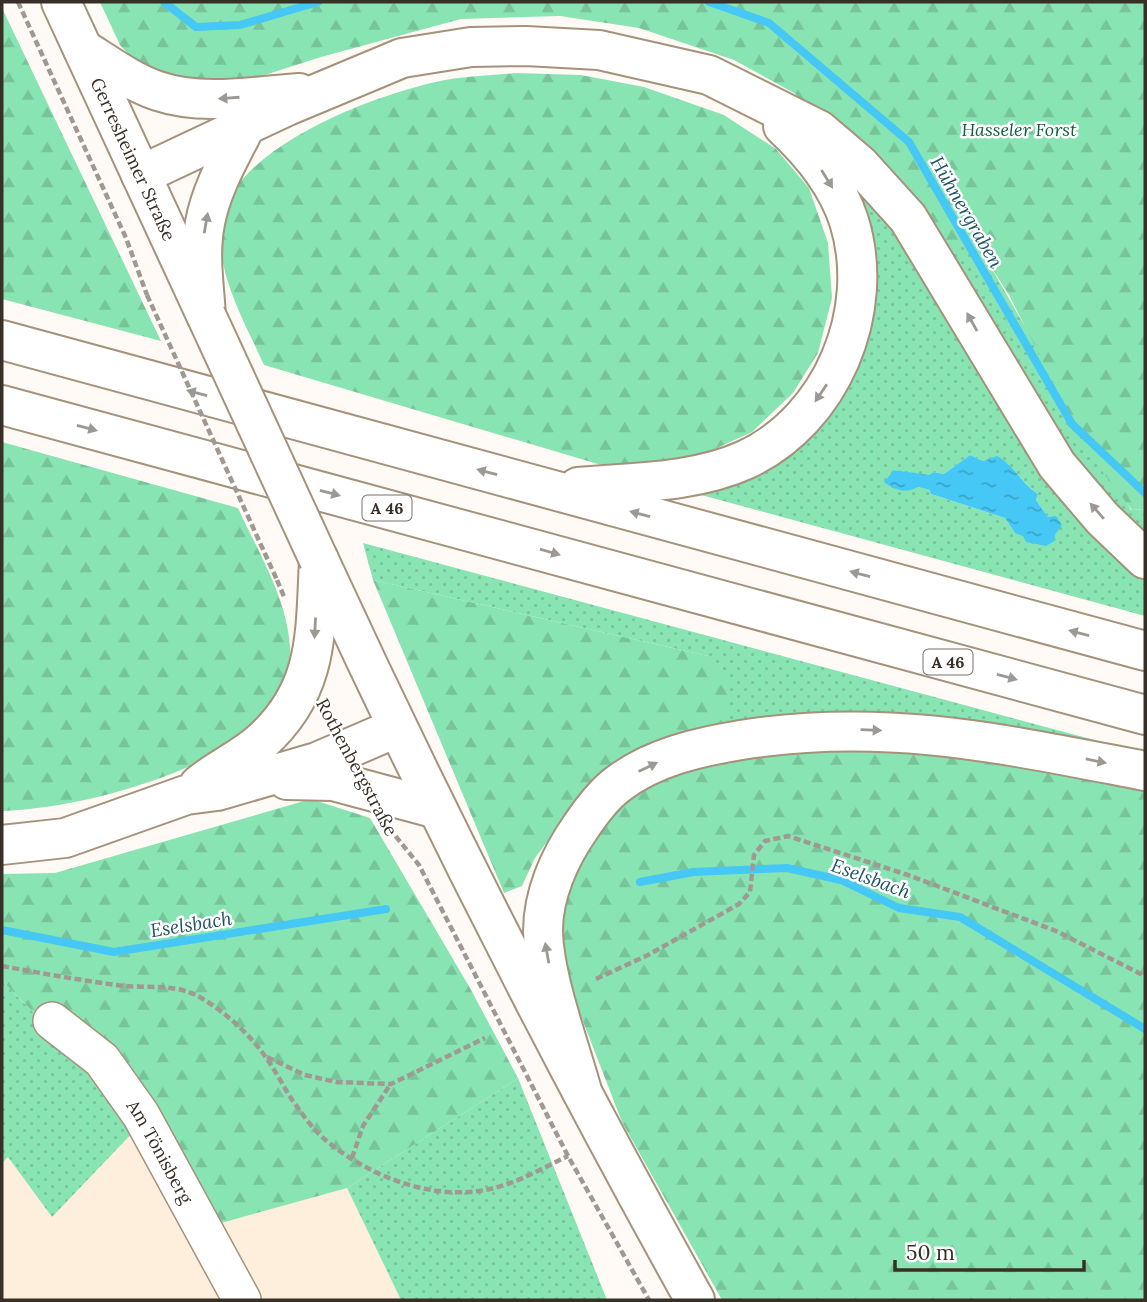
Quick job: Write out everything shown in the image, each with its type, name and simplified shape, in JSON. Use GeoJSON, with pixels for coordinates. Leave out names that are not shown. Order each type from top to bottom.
{"type":"FeatureCollection","features":[{"type":"Feature","properties":{"kind":"main road","name":"Gerresheimer Straße"},"geometry":{"type":"LineString","coordinates":[[61,2],[206,315]]}},
{"type":"Feature","properties":{"kind":"main road"},"geometry":{"type":"LineString","coordinates":[[141,175],[322,91],[402,58],[471,47],[526,46],[599,50],[709,75],[819,130],[860,165],[908,218],[1057,465],[1103,519],[1145,559]]}},
{"type":"Feature","properties":{"kind":"main road"},"geometry":{"type":"LineString","coordinates":[[83,49],[158,91],[183,97],[214,99],[322,91]]}},
{"type":"Feature","properties":{"kind":"main road"},"geometry":{"type":"LineString","coordinates":[[553,490],[696,476],[746,460],[787,432],[821,396],[846,350],[855,307],[857,268],[849,222],[832,185],[807,149],[749,93]]}},
{"type":"Feature","properties":{"kind":"main road"},"geometry":{"type":"LineString","coordinates":[[245,127],[212,199],[205,223],[202,254],[206,315],[396,728],[582,1091],[695,1300]]}},
{"type":"Feature","properties":{"kind":"main road"},"geometry":{"type":"LineString","coordinates":[[2,340],[1145,651]]}},
{"type":"Feature","properties":{"kind":"main road","name":"A 46"},"geometry":{"type":"LineString","coordinates":[[8,408],[1145,715]]}},
{"type":"Feature","properties":{"kind":"main road"},"geometry":{"type":"LineString","coordinates":[[187,795],[211,775],[260,743],[298,699],[314,653],[319,560]]}},
{"type":"Feature","properties":{"kind":"main road"},"geometry":{"type":"LineString","coordinates":[[2,845],[65,838],[187,795],[217,791],[338,754],[396,728]]}},
{"type":"Feature","properties":{"kind":"main road"},"geometry":{"type":"LineString","coordinates":[[582,1091],[550,975],[543,934],[544,912],[561,860],[590,813],[617,785],[649,765],[719,744],[813,732],[866,729],[978,739],[1145,771]]}},
{"type":"Feature","properties":{"kind":"main road"},"geometry":{"type":"LineString","coordinates":[[247,782],[309,779],[333,781],[437,809]]}},
{"type":"Feature","properties":{"kind":"lane","name":"Am Tönisberg"},"geometry":{"type":"LineString","coordinates":[[52,1021],[102,1060],[141,1115],[242,1300]]}},
{"type":"Feature","properties":{"kind":"path"},"geometry":{"type":"LineString","coordinates":[[18,2],[126,238],[147,295],[287,603]]}},
{"type":"Feature","properties":{"kind":"path","name":"Rothenbergstraße"},"geometry":{"type":"LineString","coordinates":[[366,790],[397,842],[419,865],[568,1156],[649,1300]]}},
{"type":"Feature","properties":{"kind":"path"},"geometry":{"type":"LineString","coordinates":[[596,979],[739,904],[750,892],[754,855],[765,841],[788,836],[908,875],[1056,931],[1145,976]]}},
{"type":"Feature","properties":{"kind":"path"},"geometry":{"type":"LineString","coordinates":[[2,966],[120,986],[168,987],[195,995],[246,1034],[266,1057],[293,1101],[320,1136],[352,1158],[393,1179],[425,1189],[458,1192],[490,1189],[530,1175],[568,1156]]}},
{"type":"Feature","properties":{"kind":"path"},"geometry":{"type":"LineString","coordinates":[[266,1057],[305,1075],[336,1082],[391,1084],[485,1038]]}},
{"type":"Feature","properties":{"kind":"path"},"geometry":{"type":"LineString","coordinates":[[352,1158],[363,1126],[391,1084]]}},
{"type":"Feature","properties":{"kind":"shaded area"},"geometry":{"type":"Polygon","coordinates":[[[137,1128],[192,1250],[221,1222],[347,1188],[401,1300],[2,1300],[2,1163],[8,1157],[137,1128]]]}},
{"type":"Feature","properties":{"kind":"green space","name":"Hasseler Forst"},"geometry":{"type":"Polygon","coordinates":[[[100,2],[1145,2],[1145,509],[1132,510],[1092,458],[1009,295],[981,251],[936,239],[874,163],[794,93],[734,60],[639,28],[560,16],[461,19],[321,57],[249,80],[208,89],[137,64],[120,45],[100,2]]]}},
{"type":"Feature","properties":{"kind":"green space"},"geometry":{"type":"Polygon","coordinates":[[[2,8],[161,341],[2,299],[2,8]]]}},
{"type":"Feature","properties":{"kind":"green space"},"geometry":{"type":"Polygon","coordinates":[[[515,73],[581,75],[644,87],[724,115],[776,149],[809,188],[828,243],[832,298],[818,353],[793,393],[752,432],[693,459],[608,467],[264,365],[234,299],[223,265],[221,248],[220,230],[227,202],[246,176],[273,152],[305,132],[375,100],[446,80],[515,73]]]}},
{"type":"Feature","properties":{"kind":"green space"},"geometry":{"type":"Polygon","coordinates":[[[836,152],[1145,571],[1145,616],[694,493],[846,366],[836,152]],[[970,455],[944,474],[934,472],[929,476],[894,470],[918,487],[931,490],[931,494],[1005,518],[1015,533],[1054,537],[1048,517],[1036,500],[1038,494],[1003,460],[997,457],[983,461],[970,455]]]}},
{"type":"Feature","properties":{"kind":"green space"},"geometry":{"type":"Polygon","coordinates":[[[936,239],[981,250],[1131,510],[1145,509],[1145,537],[1091,480],[1044,414],[936,239]]]}},
{"type":"Feature","properties":{"kind":"green space"},"geometry":{"type":"Polygon","coordinates":[[[2,442],[238,508],[278,593],[290,647],[289,668],[283,690],[277,703],[255,727],[225,748],[190,766],[151,781],[71,803],[2,811],[2,442]]]}},
{"type":"Feature","properties":{"kind":"green space"},"geometry":{"type":"Polygon","coordinates":[[[363,543],[1098,741],[1101,746],[914,720],[867,717],[773,718],[728,725],[708,656],[373,580],[363,543]]]}},
{"type":"Feature","properties":{"kind":"green space"},"geometry":{"type":"Polygon","coordinates":[[[373,580],[708,656],[728,677],[728,725],[652,741],[614,769],[573,807],[535,858],[522,886],[504,893],[373,580]]]}},
{"type":"Feature","properties":{"kind":"green space"},"geometry":{"type":"Polygon","coordinates":[[[864,745],[1145,782],[1145,1300],[722,1300],[622,1122],[562,967],[563,894],[612,809],[652,779],[693,763],[864,745]]]}},
{"type":"Feature","properties":{"kind":"green space"},"geometry":{"type":"Polygon","coordinates":[[[311,799],[370,818],[470,988],[518,1078],[347,1188],[221,1223],[59,1038],[3,982],[2,874],[55,873],[311,799]]]}},
{"type":"Feature","properties":{"kind":"green space"},"geometry":{"type":"Polygon","coordinates":[[[2,981],[59,1038],[137,1128],[52,1217],[8,1157],[2,1163],[2,981]]]}},
{"type":"Feature","properties":{"kind":"green space"},"geometry":{"type":"Polygon","coordinates":[[[518,1078],[607,1300],[401,1300],[347,1188],[518,1078]]]}},
{"type":"Feature","properties":{"kind":"water"},"geometry":{"type":"Polygon","coordinates":[[[970,455],[983,461],[997,456],[1008,464],[1038,494],[1036,500],[1048,517],[1056,516],[1062,525],[1054,536],[1056,540],[1046,546],[1026,542],[1023,536],[1015,533],[1005,518],[931,494],[930,490],[918,487],[900,490],[884,482],[894,470],[929,475],[934,472],[944,474],[970,455]]]}},
{"type":"Feature","properties":{"kind":"waterway","name":"Hühnergraben"},"geometry":{"type":"LineString","coordinates":[[164,2],[196,27],[240,25],[318,2]]}},
{"type":"Feature","properties":{"kind":"waterway","name":"Hühnergraben"},"geometry":{"type":"LineString","coordinates":[[709,2],[769,23],[909,142],[1072,424],[1145,493]]}},
{"type":"Feature","properties":{"kind":"waterway","name":"Eselsbach"},"geometry":{"type":"LineString","coordinates":[[640,882],[693,872],[787,868],[841,880],[899,908],[960,917],[1145,1029]]}},
{"type":"Feature","properties":{"kind":"waterway","name":"Eselsbach"},"geometry":{"type":"LineString","coordinates":[[2,930],[114,952],[386,909]]}}]}
